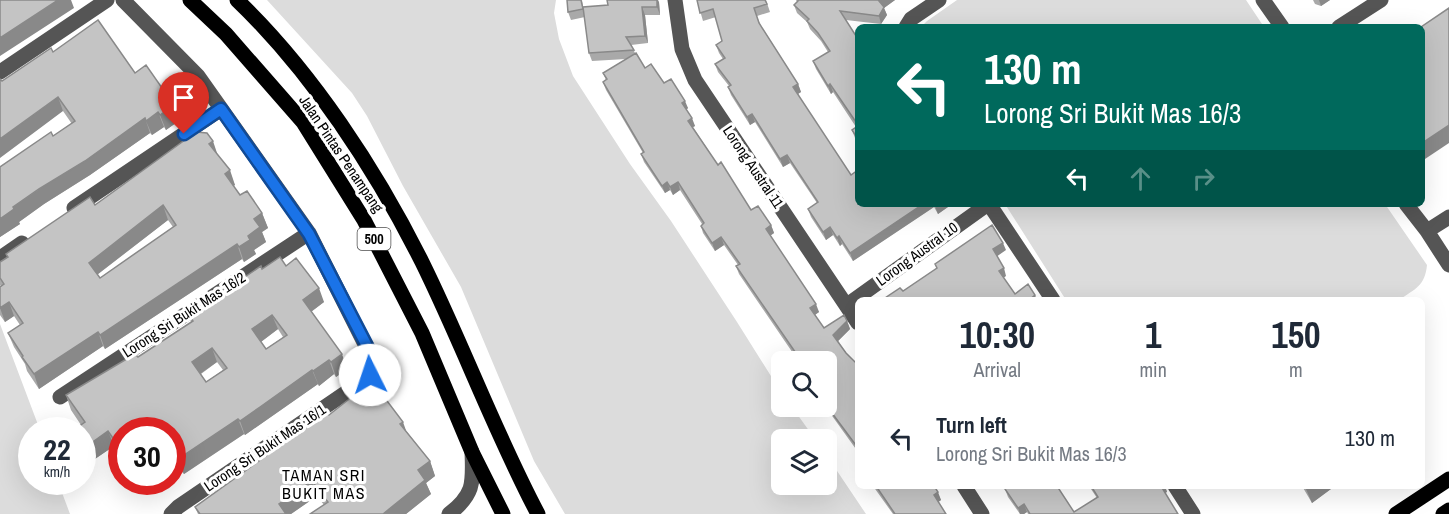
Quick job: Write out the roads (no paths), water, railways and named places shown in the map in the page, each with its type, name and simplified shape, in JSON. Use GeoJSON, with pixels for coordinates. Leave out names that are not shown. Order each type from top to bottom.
{"type":"FeatureCollection","features":[{"type":"Feature","properties":{"kind":"main road","name":"Jalan Pintas Penampang"},"geometry":{"type":"LineString","coordinates":[[190,0],[233,42],[303,122],[364,220],[422,333],[472,452],[503,514]]}},
{"type":"Feature","properties":{"kind":"main road","name":"Jalan Pintas Penampang"},"geometry":{"type":"LineString","coordinates":[[237,0],[290,58],[325,102],[392,208],[422,262],[538,514]]}},
{"type":"Feature","properties":{"kind":"main road"},"geometry":{"type":"LineString","coordinates":[[1396,514],[1449,479]]}},
{"type":"Feature","properties":{"kind":"main road"},"geometry":{"type":"LineString","coordinates":[[1443,514],[1449,510]]}},
{"type":"Feature","properties":{"kind":"street"},"geometry":{"type":"LineString","coordinates":[[0,72],[107,0]]}},
{"type":"Feature","properties":{"kind":"street","name":"Lorong Sri Bukit Mas 16/1"},"geometry":{"type":"LineString","coordinates":[[123,0],[198,76],[309,234],[372,358],[370,375],[363,381],[171,514]]}},
{"type":"Feature","properties":{"kind":"street","name":"Lorong Austral 11"},"geometry":{"type":"LineString","coordinates":[[675,0],[682,50],[694,80],[855,317]]}},
{"type":"Feature","properties":{"kind":"street"},"geometry":{"type":"LineString","coordinates":[[908,24],[911,19],[939,0]]}},
{"type":"Feature","properties":{"kind":"street"},"geometry":{"type":"LineString","coordinates":[[1263,0],[1280,24]]}},
{"type":"Feature","properties":{"kind":"street"},"geometry":{"type":"LineString","coordinates":[[1344,24],[1381,0]]}},
{"type":"Feature","properties":{"kind":"street"},"geometry":{"type":"LineString","coordinates":[[58,219],[221,109]]}},
{"type":"Feature","properties":{"kind":"street","name":"Lorong Austral 10"},"geometry":{"type":"LineString","coordinates":[[858,297],[984,207]]}},
{"type":"Feature","properties":{"kind":"street","name":"Lorong Austral 10"},"geometry":{"type":"LineString","coordinates":[[990,207],[1051,297]]}},
{"type":"Feature","properties":{"kind":"street"},"geometry":{"type":"LineString","coordinates":[[1408,207],[1449,265]]}},
{"type":"Feature","properties":{"kind":"street"},"geometry":{"type":"LineString","coordinates":[[1427,231],[1449,217]]}},
{"type":"Feature","properties":{"kind":"street"},"geometry":{"type":"LineString","coordinates":[[0,258],[39,232]]}},
{"type":"Feature","properties":{"kind":"street","name":"Lorong Sri Bukit Mas 16/2"},"geometry":{"type":"LineString","coordinates":[[60,397],[309,234]]}},
{"type":"Feature","properties":{"kind":"street","name":"Lorong Austral 10"},"geometry":{"type":"LineString","coordinates":[[847,305],[855,299]]}},
{"type":"Feature","properties":{"kind":"street"},"geometry":{"type":"LineString","coordinates":[[451,514],[465,501],[470,490],[473,477],[472,452]]}},
{"type":"Feature","properties":{"kind":"street"},"geometry":{"type":"LineString","coordinates":[[966,489],[982,514]]}},
{"type":"Feature","properties":{"kind":"street"},"geometry":{"type":"LineString","coordinates":[[1177,489],[1193,514]]}},
{"type":"Feature","properties":{"kind":"district","name":"TAMAN SRI BUKIT MAS"},"geometry":{"type":"Point","coordinates":[324,484]}}]}
